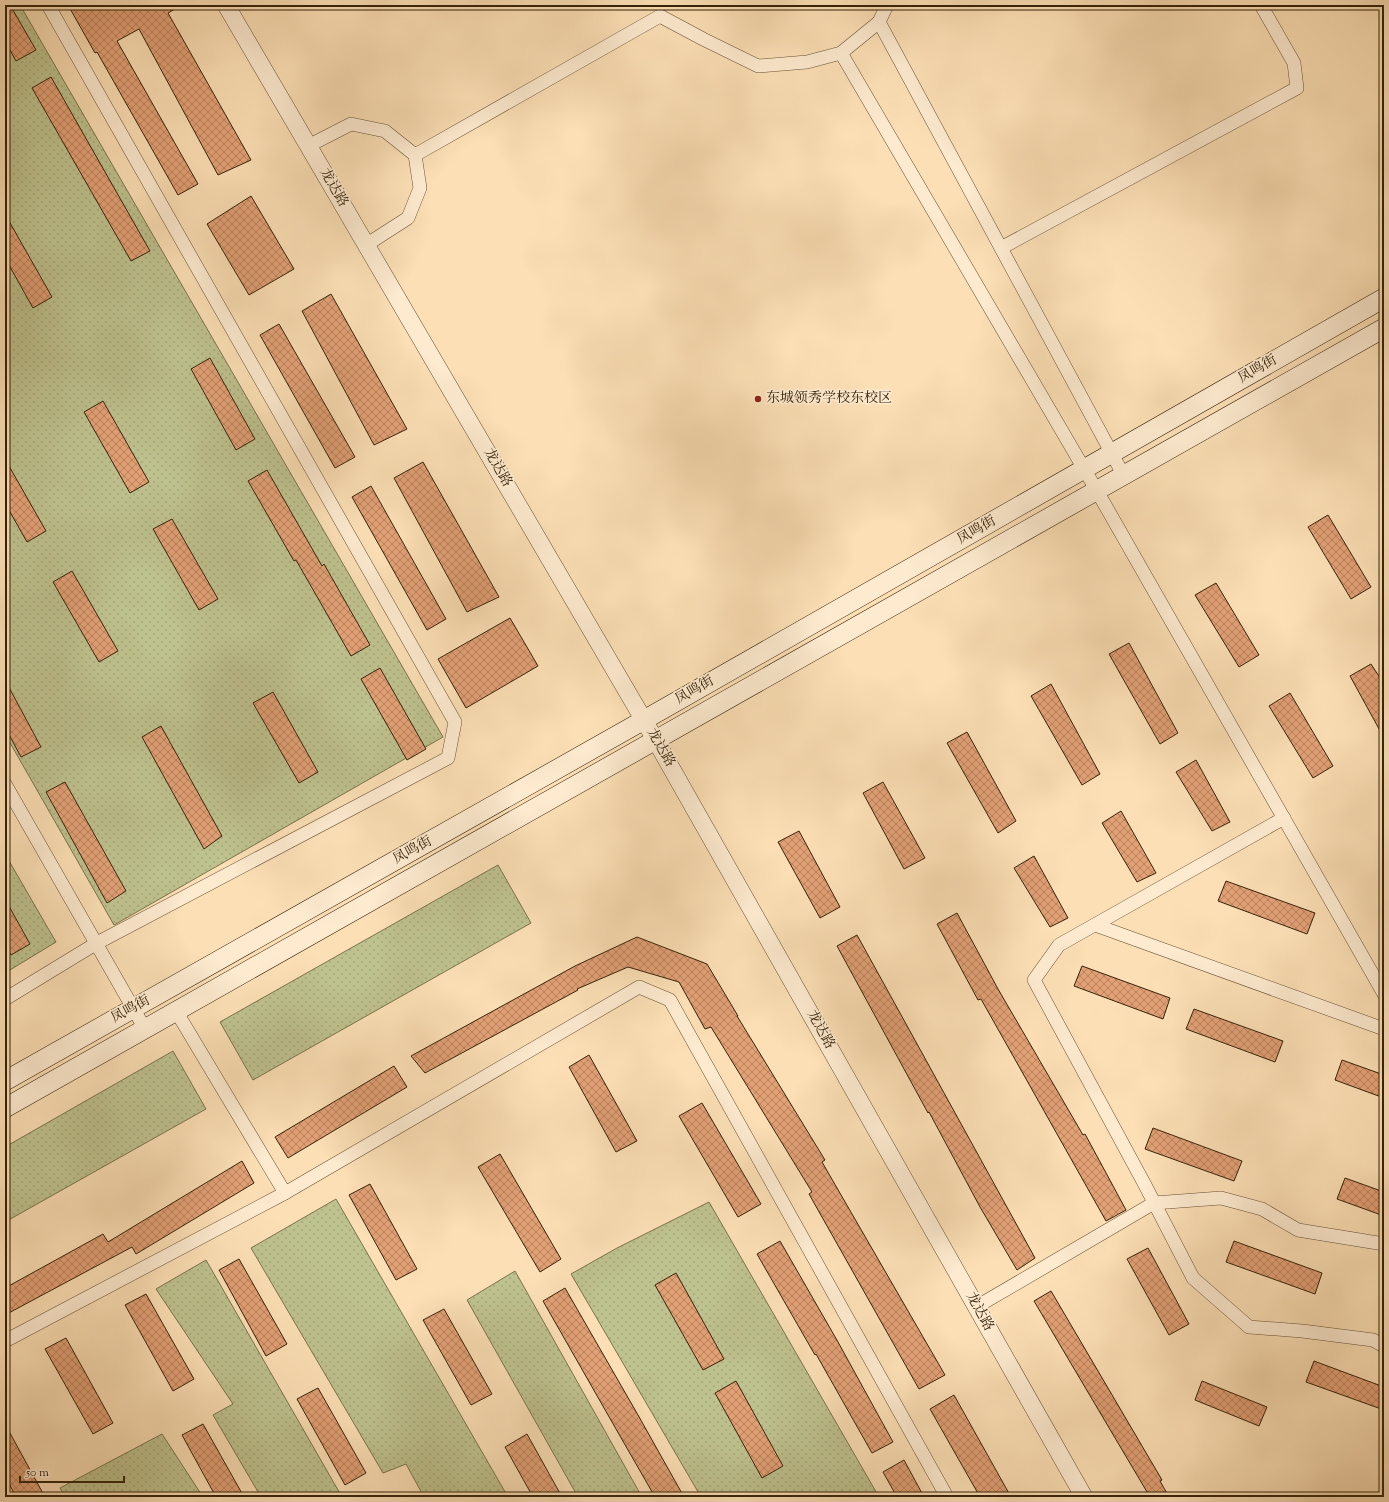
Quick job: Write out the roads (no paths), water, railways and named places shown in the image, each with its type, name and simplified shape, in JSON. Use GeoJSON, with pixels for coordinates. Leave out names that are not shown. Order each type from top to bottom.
{"type":"FeatureCollection","features":[{"type":"Feature","properties":{"kind":"main road","name":"凤鸣街"},"geometry":{"type":"LineString","coordinates":[[5,1082],[1084,470],[1384,298]]}},
{"type":"Feature","properties":{"kind":"main road","name":"凤鸣街"},"geometry":{"type":"LineString","coordinates":[[5,1108],[1384,328]]}},
{"type":"Feature","properties":{"kind":"street"},"geometry":{"type":"LineString","coordinates":[[5,999],[97,944],[448,758],[455,722],[48,5]]}},
{"type":"Feature","properties":{"kind":"street","name":"龙达路"},"geometry":{"type":"LineString","coordinates":[[226,5],[656,740],[1084,1497]]}},
{"type":"Feature","properties":{"kind":"street"},"geometry":{"type":"LineString","coordinates":[[414,155],[660,16],[758,66],[807,62],[841,53],[879,22],[888,5]]}},
{"type":"Feature","properties":{"kind":"street"},"geometry":{"type":"LineString","coordinates":[[1001,248],[1297,88],[1294,62],[1261,5]]}},
{"type":"Feature","properties":{"kind":"street"},"geometry":{"type":"LineString","coordinates":[[879,22],[1124,476]]}},
{"type":"Feature","properties":{"kind":"street"},"geometry":{"type":"LineString","coordinates":[[841,53],[1097,491],[1384,994]]}},
{"type":"Feature","properties":{"kind":"street"},"geometry":{"type":"LineString","coordinates":[[308,146],[351,124],[385,131],[414,155],[420,188],[408,218],[366,245]]}},
{"type":"Feature","properties":{"kind":"street"},"geometry":{"type":"LineString","coordinates":[[5,784],[145,1028]]}},
{"type":"Feature","properties":{"kind":"street"},"geometry":{"type":"LineString","coordinates":[[1284,818],[1059,945],[1034,980],[1193,1278],[1249,1327],[1302,1331],[1373,1340],[1384,1346]]}},
{"type":"Feature","properties":{"kind":"street"},"geometry":{"type":"LineString","coordinates":[[1095,925],[1384,1029]]}},
{"type":"Feature","properties":{"kind":"street"},"geometry":{"type":"LineString","coordinates":[[5,1341],[285,1193],[639,987],[670,1000],[947,1497]]}},
{"type":"Feature","properties":{"kind":"street"},"geometry":{"type":"LineString","coordinates":[[176,1011],[285,1193]]}},
{"type":"Feature","properties":{"kind":"street"},"geometry":{"type":"LineString","coordinates":[[976,1307],[1154,1203],[1221,1198],[1262,1209],[1298,1230],[1384,1244]]}},
{"type":"Feature","properties":{"kind":"place","name":"东城领秀学校东校区"},"geometry":{"type":"Point","coordinates":[758,399]}}]}
